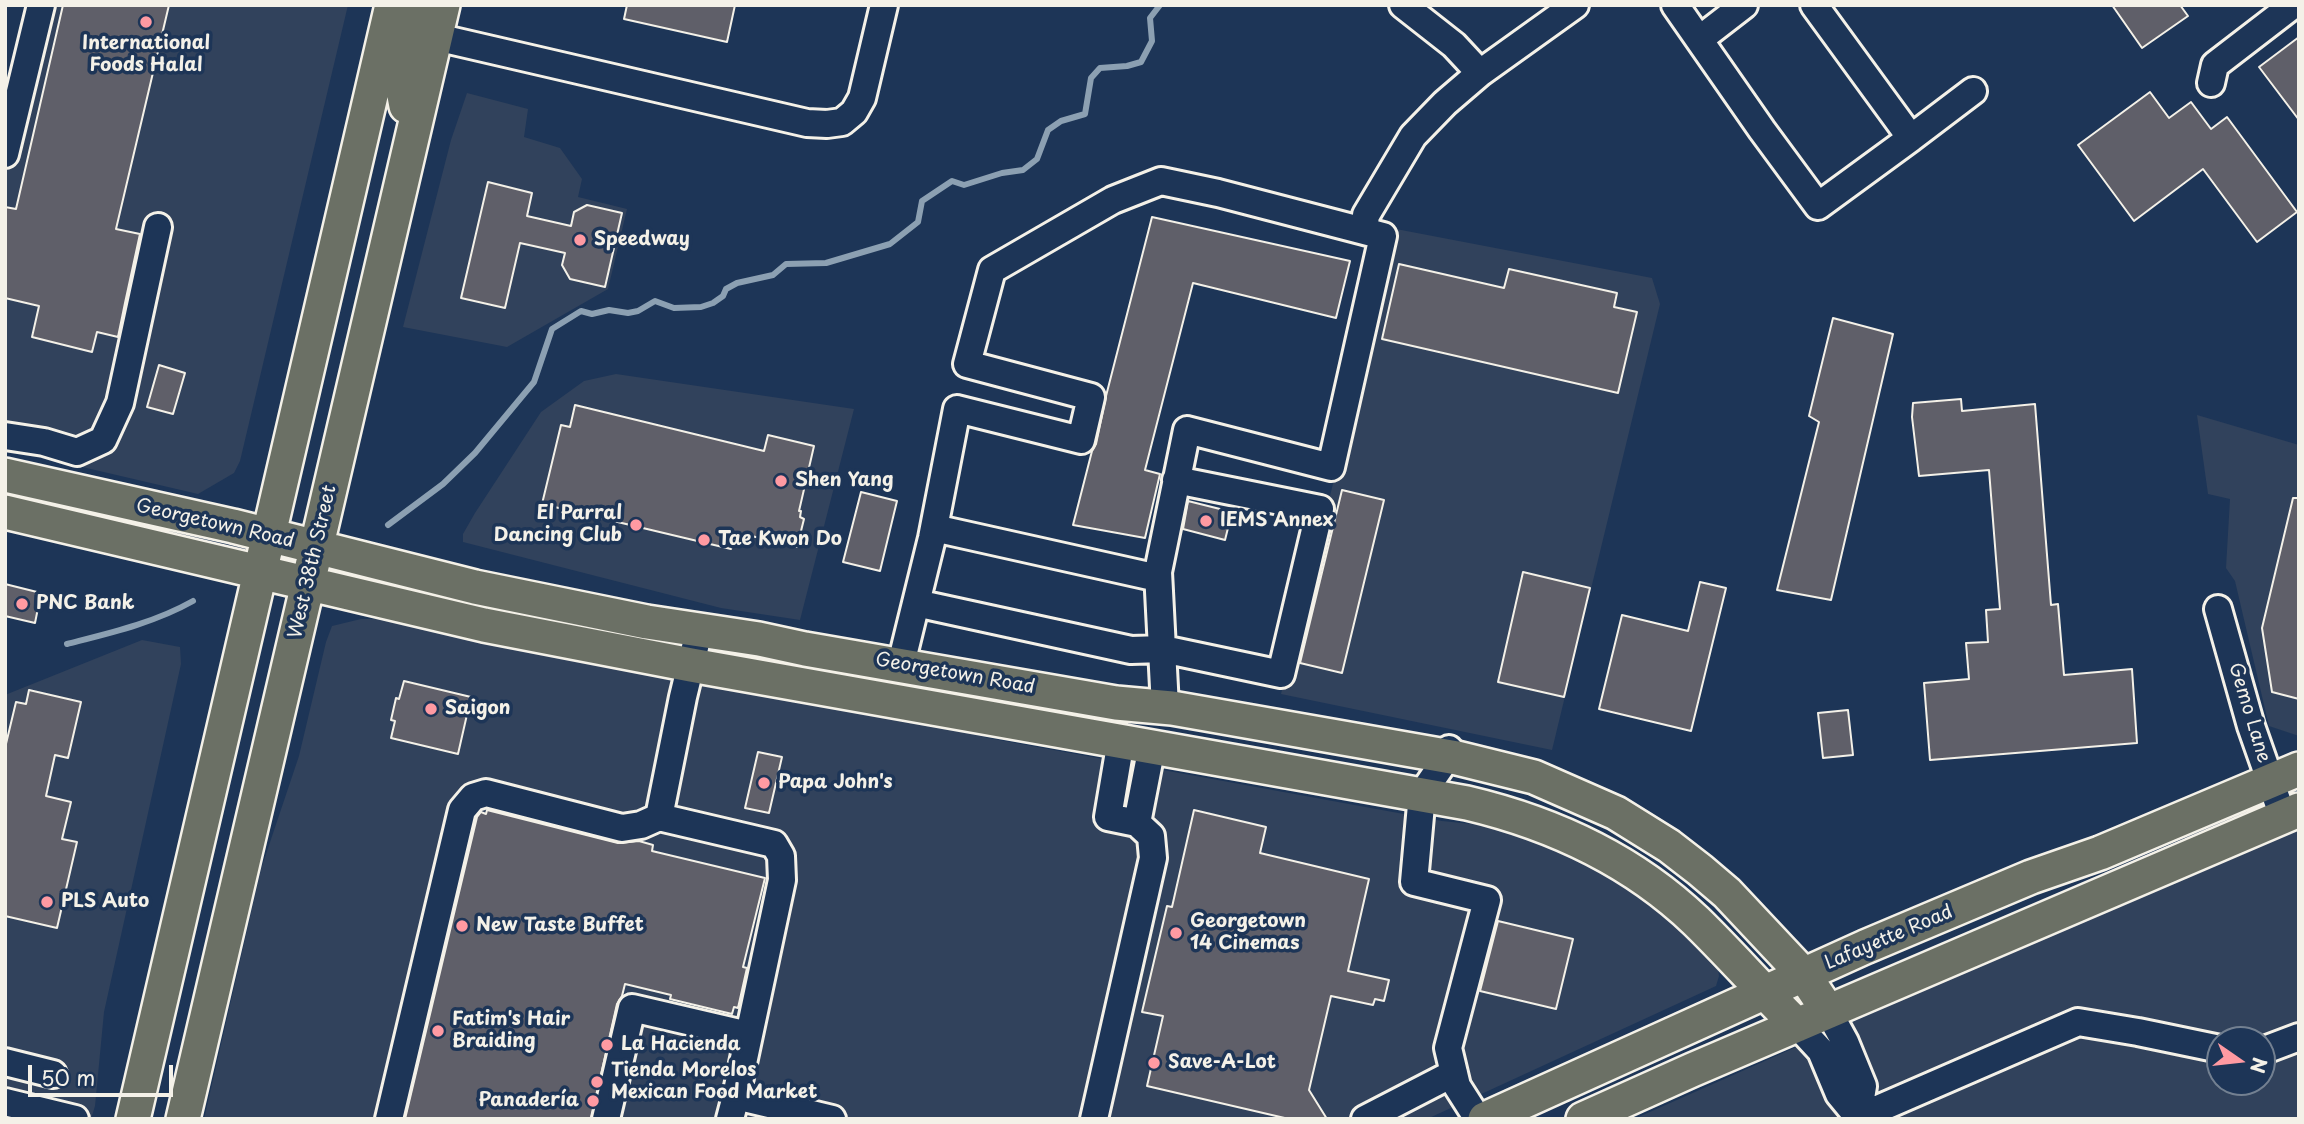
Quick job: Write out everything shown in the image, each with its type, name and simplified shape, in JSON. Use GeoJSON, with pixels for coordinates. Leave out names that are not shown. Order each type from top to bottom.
{"type":"FeatureCollection","features":[{"type":"Feature","properties":{"kind":"main road"},"geometry":{"type":"LineString","coordinates":[[134,1119],[392,5]]}},
{"type":"Feature","properties":{"kind":"main road"},"geometry":{"type":"LineString","coordinates":[[412,139],[402,85],[417,5]]}},
{"type":"Feature","properties":{"kind":"main road","name":"West 38th Street"},"geometry":{"type":"LineString","coordinates":[[183,1119],[440,21]]}},
{"type":"Feature","properties":{"kind":"main road","name":"Georgetown Road"},"geometry":{"type":"LineString","coordinates":[[5,475],[270,536],[487,590],[699,631],[1116,703],[1165,707],[1448,753],[1534,777],[1616,813],[1669,846],[1727,893],[1804,975],[1828,1012]]}},
{"type":"Feature","properties":{"kind":"main road","name":"Georgetown Road"},"geometry":{"type":"LineString","coordinates":[[5,512],[484,625],[691,665],[1422,794],[1514,815],[1570,836],[1641,876],[1687,914],[1797,1025]]}},
{"type":"Feature","properties":{"kind":"main road","name":"Lafayette Road"},"geometry":{"type":"LineString","coordinates":[[1485,1119],[1804,975],[2021,881],[2100,853],[2284,775]]}},
{"type":"Feature","properties":{"kind":"main road"},"geometry":{"type":"LineString","coordinates":[[1583,1119],[2291,813]]}},
{"type":"Feature","properties":{"kind":"main road"},"geometry":{"type":"LineString","coordinates":[[168,974],[176,1022],[160,1096],[161,1104],[170,1119]]}},
{"type":"Feature","properties":{"kind":"street"},"geometry":{"type":"LineString","coordinates":[[5,154],[41,5]]}},
{"type":"Feature","properties":{"kind":"street"},"geometry":{"type":"LineString","coordinates":[[440,21],[794,120],[827,124],[842,122],[854,112],[862,98],[884,5]]}},
{"type":"Feature","properties":{"kind":"street"},"geometry":{"type":"LineString","coordinates":[[1403,5],[1454,45],[1480,73]]}},
{"type":"Feature","properties":{"kind":"street"},"geometry":{"type":"LineString","coordinates":[[1364,231],[1366,215],[1413,136],[1445,103],[1480,73],[1575,5]]}},
{"type":"Feature","properties":{"kind":"street"},"geometry":{"type":"LineString","coordinates":[[1675,5],[1818,206],[1973,91]]}},
{"type":"Feature","properties":{"kind":"street"},"geometry":{"type":"LineString","coordinates":[[1700,39],[1744,5]]}},
{"type":"Feature","properties":{"kind":"street"},"geometry":{"type":"LineString","coordinates":[[1814,5],[1911,138]]}},
{"type":"Feature","properties":{"kind":"street"},"geometry":{"type":"LineString","coordinates":[[2211,83],[2215,65],[2293,5]]}},
{"type":"Feature","properties":{"kind":"street"},"geometry":{"type":"LineString","coordinates":[[901,664],[934,528],[957,409],[1081,440],[1091,397],[967,364],[992,270],[1113,200],[1161,181],[1219,193],[1382,236],[1331,467],[1186,430],[1158,578],[1165,707]]}},
{"type":"Feature","properties":{"kind":"street"},"geometry":{"type":"LineString","coordinates":[[5,436],[44,442],[77,452],[103,440],[120,403],[158,227]]}},
{"type":"Feature","properties":{"kind":"street"},"geometry":{"type":"LineString","coordinates":[[916,603],[1131,650],[1163,649],[1281,674],[1320,509],[1176,480]]}},
{"type":"Feature","properties":{"kind":"street"},"geometry":{"type":"LineString","coordinates":[[934,528],[1158,578]]}},
{"type":"Feature","properties":{"kind":"street","name":"Gemo Lane"},"geometry":{"type":"LineString","coordinates":[[2218,609],[2251,726],[2284,775],[2291,813]]}},
{"type":"Feature","properties":{"kind":"street"},"geometry":{"type":"LineString","coordinates":[[659,817],[699,631]]}},
{"type":"Feature","properties":{"kind":"street"},"geometry":{"type":"LineString","coordinates":[[1094,1119],[1153,858],[1151,836],[1137,823],[1108,817],[1137,743]]}},
{"type":"Feature","properties":{"kind":"street"},"geometry":{"type":"LineString","coordinates":[[1448,753],[1422,794],[1414,882],[1487,900],[1447,1048],[1457,1086],[1478,1119]]}},
{"type":"Feature","properties":{"kind":"street"},"geometry":{"type":"LineString","coordinates":[[389,1119],[462,810],[473,797],[486,793],[622,828],[641,825],[659,817],[774,844],[781,856],[782,880],[733,1107],[832,1119]]}},
{"type":"Feature","properties":{"kind":"street"},"geometry":{"type":"LineString","coordinates":[[606,1119],[632,1008],[748,1035]]}},
{"type":"Feature","properties":{"kind":"street"},"geometry":{"type":"LineString","coordinates":[[1828,1012],[1845,1042],[1863,1086],[1856,1118]]}},
{"type":"Feature","properties":{"kind":"street"},"geometry":{"type":"LineString","coordinates":[[1856,1118],[2078,1022],[2206,1046]]}},
{"type":"Feature","properties":{"kind":"street"},"geometry":{"type":"LineString","coordinates":[[1797,1025],[1821,1051],[1839,1094],[1856,1118]]}},
{"type":"Feature","properties":{"kind":"street"},"geometry":{"type":"LineString","coordinates":[[2276,1046],[2299,1037]]}},
{"type":"Feature","properties":{"kind":"street"},"geometry":{"type":"LineString","coordinates":[[5,1062],[53,1074]]}},
{"type":"Feature","properties":{"kind":"street"},"geometry":{"type":"LineString","coordinates":[[1365,1119],[1454,1073]]}},
{"type":"Feature","properties":{"kind":"street"},"geometry":{"type":"LineString","coordinates":[[5,1102],[75,1119]]}},
{"type":"Feature","properties":{"kind":"shaded area"},"geometry":{"type":"Polygon","coordinates":[[[32,5],[348,5],[240,461],[234,473],[198,494],[5,449],[5,116],[32,5]]]}},
{"type":"Feature","properties":{"kind":"shaded area"},"geometry":{"type":"Polygon","coordinates":[[[467,93],[528,109],[524,137],[560,148],[582,179],[578,197],[627,209],[608,289],[507,347],[403,327],[451,140],[467,93]]]}},
{"type":"Feature","properties":{"kind":"shaded area"},"geometry":{"type":"Polygon","coordinates":[[[1396,229],[1652,278],[1660,304],[1552,750],[1281,694],[1396,229]]]}},
{"type":"Feature","properties":{"kind":"shaded area"},"geometry":{"type":"Polygon","coordinates":[[[616,374],[854,409],[800,620],[721,608],[463,542],[463,534],[475,513],[541,412],[584,381],[616,374]]]}},
{"type":"Feature","properties":{"kind":"shaded area"},"geometry":{"type":"Polygon","coordinates":[[[2197,415],[2299,445],[2299,736],[2269,726],[2235,581],[2226,568],[2230,499],[2208,494],[2197,415]]]}},
{"type":"Feature","properties":{"kind":"shaded area"},"geometry":{"type":"Polygon","coordinates":[[[361,619],[390,619],[513,648],[910,719],[988,738],[1442,821],[1482,825],[1548,846],[1603,871],[1645,897],[1717,961],[1719,976],[1716,986],[1427,1119],[204,1119],[261,869],[299,756],[326,642],[332,626],[361,619]]]}},
{"type":"Feature","properties":{"kind":"shaded area"},"geometry":{"type":"Polygon","coordinates":[[[142,640],[180,647],[181,664],[104,1012],[95,1106],[91,1119],[5,1119],[5,695],[142,640]]]}},
{"type":"Feature","properties":{"kind":"shaded area"},"geometry":{"type":"Polygon","coordinates":[[[2299,830],[2299,1119],[1634,1119],[1927,989],[2299,830]]]}},
{"type":"Feature","properties":{"kind":"building"},"geometry":{"type":"Polygon","coordinates":[[[63,5],[169,5],[116,229],[140,234],[118,337],[97,332],[92,352],[32,337],[39,306],[5,298],[5,207],[16,209],[63,5]]]}},
{"type":"Feature","properties":{"kind":"building"},"geometry":{"type":"Polygon","coordinates":[[[627,5],[735,5],[727,42],[624,19],[627,5]]]}},
{"type":"Feature","properties":{"kind":"building"},"geometry":{"type":"Polygon","coordinates":[[[2112,5],[2180,5],[2188,16],[2142,48],[2112,5]]]}},
{"type":"Feature","properties":{"kind":"building"},"geometry":{"type":"Polygon","coordinates":[[[2299,37],[2299,120],[2259,67],[2299,37]]]}},
{"type":"Feature","properties":{"kind":"building"},"geometry":{"type":"Polygon","coordinates":[[[2150,92],[2169,118],[2191,102],[2211,129],[2227,117],[2297,212],[2257,242],[2203,169],[2134,221],[2078,145],[2150,92]]]}},
{"type":"Feature","properties":{"kind":"building"},"geometry":{"type":"Polygon","coordinates":[[[488,182],[532,193],[527,216],[571,226],[574,212],[587,205],[622,213],[605,287],[570,279],[562,265],[565,253],[520,243],[505,308],[461,298],[488,182]]]}},
{"type":"Feature","properties":{"kind":"building"},"geometry":{"type":"Polygon","coordinates":[[[1152,217],[1350,261],[1336,318],[1193,283],[1145,470],[1160,474],[1145,538],[1073,525],[1096,444],[1152,217]]]}},
{"type":"Feature","properties":{"kind":"building"},"geometry":{"type":"Polygon","coordinates":[[[1399,264],[1504,288],[1509,269],[1617,293],[1614,307],[1637,312],[1618,393],[1382,339],[1399,264]]]}},
{"type":"Feature","properties":{"kind":"building"},"geometry":{"type":"Polygon","coordinates":[[[1833,318],[1893,334],[1831,600],[1777,590],[1819,422],[1809,416],[1833,318]]]}},
{"type":"Feature","properties":{"kind":"building"},"geometry":{"type":"Polygon","coordinates":[[[159,365],[185,373],[173,414],[147,407],[159,365]]]}},
{"type":"Feature","properties":{"kind":"building"},"geometry":{"type":"Polygon","coordinates":[[[1961,399],[1962,411],[2035,404],[2051,605],[2058,604],[2064,675],[2132,669],[2137,743],[1930,760],[1924,683],[1969,679],[1966,643],[1988,642],[1986,610],[2000,609],[1989,470],[1919,476],[1912,417],[1913,403],[1961,399]]]}},
{"type":"Feature","properties":{"kind":"building"},"geometry":{"type":"Polygon","coordinates":[[[575,405],[764,451],[768,435],[814,446],[799,511],[800,517],[804,519],[797,547],[735,532],[731,549],[542,504],[561,425],[570,427],[575,405]]]}},
{"type":"Feature","properties":{"kind":"building"},"geometry":{"type":"Polygon","coordinates":[[[1342,490],[1384,500],[1342,673],[1300,663],[1342,490]]]}},
{"type":"Feature","properties":{"kind":"building"},"geometry":{"type":"Polygon","coordinates":[[[861,492],[897,501],[880,571],[843,562],[861,492]]]}},
{"type":"Feature","properties":{"kind":"building"},"geometry":{"type":"Polygon","coordinates":[[[2293,498],[2299,498],[2299,699],[2272,692],[2262,628],[2293,498]]]}},
{"type":"Feature","properties":{"kind":"building","name":"IEMS Annex"},"geometry":{"type":"Polygon","coordinates":[[[1188,501],[1232,512],[1225,540],[1183,529],[1188,501]]]}},
{"type":"Feature","properties":{"kind":"building"},"geometry":{"type":"Polygon","coordinates":[[[1523,572],[1590,588],[1564,697],[1498,682],[1523,572]]]}},
{"type":"Feature","properties":{"kind":"building"},"geometry":{"type":"Polygon","coordinates":[[[1700,582],[1726,588],[1691,731],[1599,709],[1622,615],[1688,631],[1700,582]]]}},
{"type":"Feature","properties":{"kind":"building","name":"PNC Bank"},"geometry":{"type":"Polygon","coordinates":[[[5,584],[41,593],[35,623],[5,616],[5,584]]]}},
{"type":"Feature","properties":{"kind":"building","name":"Saigon"},"geometry":{"type":"Polygon","coordinates":[[[404,681],[471,697],[458,754],[391,738],[395,721],[391,720],[396,698],[399,699],[404,681]]]}},
{"type":"Feature","properties":{"kind":"building"},"geometry":{"type":"Polygon","coordinates":[[[29,690],[81,702],[68,758],[55,755],[46,796],[71,802],[62,839],[77,842],[57,928],[5,916],[5,748],[16,702],[26,704],[29,690]]]}},
{"type":"Feature","properties":{"kind":"building"},"geometry":{"type":"Polygon","coordinates":[[[1848,710],[1853,755],[1823,758],[1818,713],[1848,710]]]}},
{"type":"Feature","properties":{"kind":"building","name":"Papa John's"},"geometry":{"type":"Polygon","coordinates":[[[758,752],[782,757],[769,813],[745,808],[758,752]]]}},
{"type":"Feature","properties":{"kind":"building"},"geometry":{"type":"Polygon","coordinates":[[[487,810],[618,843],[639,841],[653,845],[652,851],[765,878],[743,967],[747,968],[738,1008],[734,1007],[732,1014],[670,999],[671,995],[625,984],[617,1004],[591,1119],[405,1119],[477,817],[481,812],[486,814],[487,810]]]}},
{"type":"Feature","properties":{"kind":"building"},"geometry":{"type":"Polygon","coordinates":[[[1194,810],[1266,827],[1260,853],[1369,879],[1348,971],[1389,980],[1384,1001],[1375,999],[1373,1005],[1331,996],[1309,1090],[1327,1119],[1289,1119],[1147,1086],[1163,1016],[1142,1012],[1167,906],[1172,907],[1194,810]]]}},
{"type":"Feature","properties":{"kind":"building"},"geometry":{"type":"Polygon","coordinates":[[[1498,921],[1573,939],[1556,1009],[1480,991],[1498,921]]]}},
{"type":"Feature","properties":{"kind":"waterway"},"geometry":{"type":"LineString","coordinates":[[388,525],[443,484],[475,453],[534,382],[552,329],[581,311],[592,314],[609,310],[628,313],[638,311],[655,301],[674,308],[701,307],[713,303],[723,296],[726,289],[737,283],[773,275],[786,264],[826,263],[890,244],[918,222],[922,201],[952,181],[964,185],[1002,173],[1023,170],[1037,159],[1048,130],[1061,121],[1085,114],[1091,78],[1100,68],[1141,62],[1152,41],[1150,18],[1160,5]]}},
{"type":"Feature","properties":{"kind":"waterway"},"geometry":{"type":"LineString","coordinates":[[67,644],[147,621],[193,601]]}},
{"type":"Feature","properties":{"kind":"place","name":"International Foods Halal"},"geometry":{"type":"Point","coordinates":[146,22]}},
{"type":"Feature","properties":{"kind":"place","name":"Speedway"},"geometry":{"type":"Point","coordinates":[580,240]}},
{"type":"Feature","properties":{"kind":"place","name":"Shen Yang"},"geometry":{"type":"Point","coordinates":[781,481]}},
{"type":"Feature","properties":{"kind":"place","name":"IEMS Annex"},"geometry":{"type":"Point","coordinates":[1206,521]}},
{"type":"Feature","properties":{"kind":"place","name":"El Parral Dancing Club"},"geometry":{"type":"Point","coordinates":[636,525]}},
{"type":"Feature","properties":{"kind":"place","name":"Tae Kwon Do"},"geometry":{"type":"Point","coordinates":[704,540]}},
{"type":"Feature","properties":{"kind":"place","name":"PNC Bank"},"geometry":{"type":"Point","coordinates":[22,604]}},
{"type":"Feature","properties":{"kind":"place","name":"Saigon"},"geometry":{"type":"Point","coordinates":[431,709]}},
{"type":"Feature","properties":{"kind":"place","name":"Papa John's"},"geometry":{"type":"Point","coordinates":[764,783]}},
{"type":"Feature","properties":{"kind":"place","name":"PLS Auto"},"geometry":{"type":"Point","coordinates":[47,902]}},
{"type":"Feature","properties":{"kind":"place","name":"New Taste Buffet"},"geometry":{"type":"Point","coordinates":[462,926]}},
{"type":"Feature","properties":{"kind":"place","name":"Georgetown 14 Cinemas"},"geometry":{"type":"Point","coordinates":[1176,933]}},
{"type":"Feature","properties":{"kind":"place","name":"Fatim's Hair Braiding"},"geometry":{"type":"Point","coordinates":[438,1031]}},
{"type":"Feature","properties":{"kind":"place","name":"La Hacienda"},"geometry":{"type":"Point","coordinates":[607,1045]}},
{"type":"Feature","properties":{"kind":"place","name":"Save-A-Lot"},"geometry":{"type":"Point","coordinates":[1154,1063]}},
{"type":"Feature","properties":{"kind":"place","name":"Tienda Morelos Mexican Food Market"},"geometry":{"type":"Point","coordinates":[597,1082]}},
{"type":"Feature","properties":{"kind":"place","name":"Panadería"},"geometry":{"type":"Point","coordinates":[593,1101]}}]}
